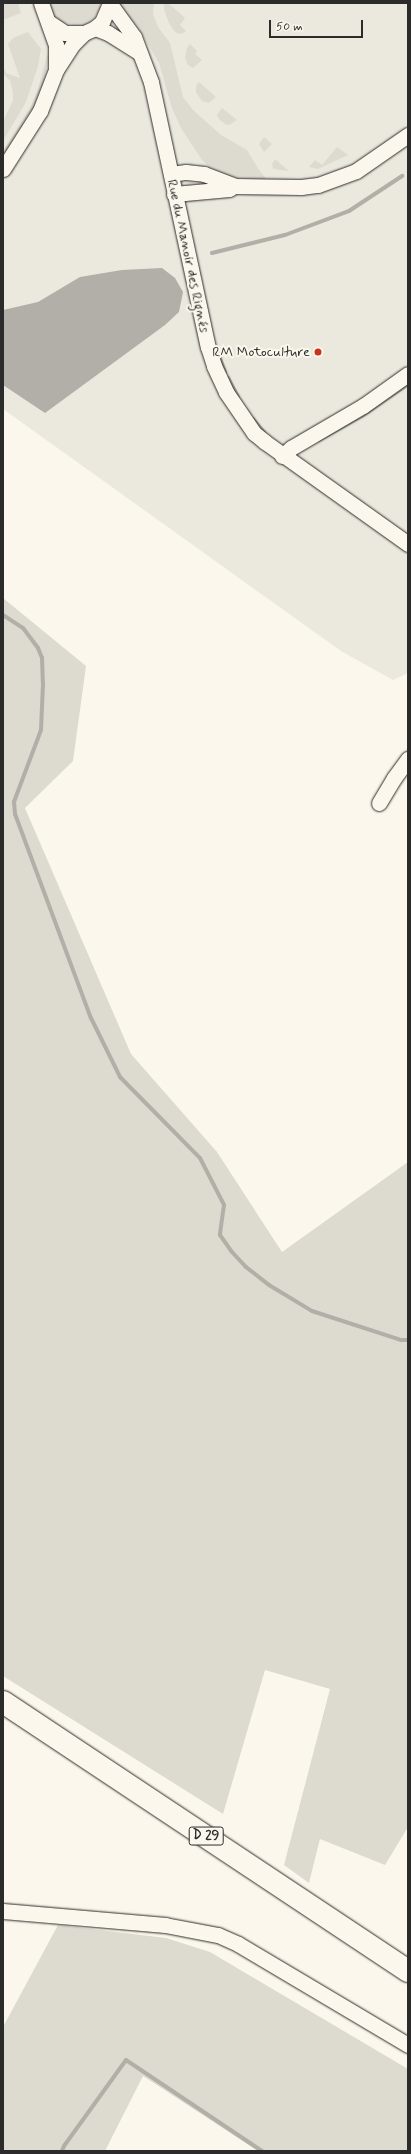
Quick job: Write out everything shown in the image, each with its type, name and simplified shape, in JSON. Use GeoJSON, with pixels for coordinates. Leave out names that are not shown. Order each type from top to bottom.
{"type":"FeatureCollection","features":[{"type":"Feature","properties":{"kind":"main road","name":"D 29"},"geometry":{"type":"LineString","coordinates":[[3,1702],[408,1971]]}},
{"type":"Feature","properties":{"kind":"street"},"geometry":{"type":"LineString","coordinates":[[41,3],[43,13],[50,23],[56,45],[56,70]]}},
{"type":"Feature","properties":{"kind":"street"},"geometry":{"type":"LineString","coordinates":[[3,170],[40,111],[56,70],[73,44],[105,17],[110,3]]}},
{"type":"Feature","properties":{"kind":"street","name":"Rue du Manoir des Rignés"},"geometry":{"type":"LineString","coordinates":[[110,3],[134,37],[138,52],[151,82],[174,194],[214,366],[226,392],[254,433],[282,456],[408,544]]}},
{"type":"Feature","properties":{"kind":"street"},"geometry":{"type":"LineString","coordinates":[[50,23],[65,33],[90,31],[108,33],[138,52]]}},
{"type":"Feature","properties":{"kind":"street"},"geometry":{"type":"LineString","coordinates":[[171,174],[186,172],[204,174],[235,186],[301,187],[328,182],[356,171],[408,135]]}},
{"type":"Feature","properties":{"kind":"street"},"geometry":{"type":"LineString","coordinates":[[174,194],[229,189],[235,186]]}},
{"type":"Feature","properties":{"kind":"street"},"geometry":{"type":"LineString","coordinates":[[282,456],[290,448],[363,406],[408,374]]}},
{"type":"Feature","properties":{"kind":"street"},"geometry":{"type":"LineString","coordinates":[[379,803],[394,778],[408,759]]}},
{"type":"Feature","properties":{"kind":"street"},"geometry":{"type":"LineString","coordinates":[[3,1911],[165,1925],[218,1935],[238,1944],[408,2045]]}},
{"type":"Feature","properties":{"kind":"shaded area"},"geometry":{"type":"Polygon","coordinates":[[[3,3],[408,3],[408,673],[393,680],[341,651],[3,409],[3,3]]]}},
{"type":"Feature","properties":{"kind":"shaded area"},"geometry":{"type":"Polygon","coordinates":[[[3,3],[18,3],[21,13],[3,20],[3,3]]]}},
{"type":"Feature","properties":{"kind":"shaded area"},"geometry":{"type":"Polygon","coordinates":[[[49,3],[101,3],[97,14],[91,21],[84,25],[75,26],[58,21],[52,14],[49,3]]]}},
{"type":"Feature","properties":{"kind":"shaded area"},"geometry":{"type":"Polygon","coordinates":[[[118,3],[154,3],[153,14],[158,27],[170,43],[183,97],[193,110],[221,135],[247,150],[259,170],[268,181],[231,177],[210,168],[202,160],[181,128],[172,108],[159,63],[138,27],[121,10],[118,3]]]}},
{"type":"Feature","properties":{"kind":"shaded area"},"geometry":{"type":"Polygon","coordinates":[[[164,3],[168,3],[185,18],[180,25],[186,31],[184,33],[179,34],[174,31],[169,23],[164,9],[164,3]]]}},
{"type":"Feature","properties":{"kind":"shaded area"},"geometry":{"type":"Polygon","coordinates":[[[28,32],[41,49],[38,66],[26,102],[3,141],[3,122],[13,100],[13,92],[10,81],[3,73],[3,65],[6,73],[20,78],[8,44],[13,38],[28,32]]]}},
{"type":"Feature","properties":{"kind":"shaded area"},"geometry":{"type":"Polygon","coordinates":[[[190,44],[197,51],[195,54],[202,60],[193,68],[188,65],[185,58],[187,48],[190,44]]]}},
{"type":"Feature","properties":{"kind":"shaded area"},"geometry":{"type":"Polygon","coordinates":[[[47,55],[51,55],[40,95],[30,116],[3,158],[3,151],[31,106],[38,89],[47,55]]]}},
{"type":"Feature","properties":{"kind":"shaded area"},"geometry":{"type":"Polygon","coordinates":[[[199,82],[216,97],[209,103],[202,101],[196,92],[196,86],[199,82]]]}},
{"type":"Feature","properties":{"kind":"shaded area"},"geometry":{"type":"Polygon","coordinates":[[[222,108],[237,120],[229,125],[225,124],[217,115],[222,108]]]}},
{"type":"Feature","properties":{"kind":"shaded area"},"geometry":{"type":"Polygon","coordinates":[[[264,137],[272,144],[264,152],[259,144],[264,137]]]}},
{"type":"Feature","properties":{"kind":"shaded area"},"geometry":{"type":"Polygon","coordinates":[[[337,147],[348,155],[318,169],[309,167],[315,160],[322,165],[337,147]]]}},
{"type":"Feature","properties":{"kind":"shaded area"},"geometry":{"type":"Polygon","coordinates":[[[275,159],[289,171],[273,169],[272,164],[275,159]]]}},
{"type":"Feature","properties":{"kind":"shaded area"},"geometry":{"type":"Polygon","coordinates":[[[162,268],[175,278],[183,292],[179,312],[165,325],[45,413],[3,385],[3,310],[38,302],[80,277],[122,270],[162,268]]]}},
{"type":"Feature","properties":{"kind":"shaded area"},"geometry":{"type":"Polygon","coordinates":[[[3,598],[86,666],[73,761],[25,808],[131,1054],[217,1152],[282,1252],[408,1162],[408,1827],[385,1865],[320,1839],[309,1883],[284,1865],[330,1689],[265,1670],[223,1814],[3,1676],[3,598]]]}},
{"type":"Feature","properties":{"kind":"shaded area"},"geometry":{"type":"Polygon","coordinates":[[[58,1925],[166,1938],[210,1952],[408,2069],[408,2151],[258,2151],[143,2076],[105,2151],[3,2151],[3,2027],[58,1925]]]}},
{"type":"Feature","properties":{"kind":"waterway"},"geometry":{"type":"LineString","coordinates":[[212,253],[285,235],[349,211],[402,176]]}},
{"type":"Feature","properties":{"kind":"waterway"},"geometry":{"type":"LineString","coordinates":[[219,356],[225,372]]}},
{"type":"Feature","properties":{"kind":"waterway"},"geometry":{"type":"LineString","coordinates":[[228,378],[238,397]]}},
{"type":"Feature","properties":{"kind":"waterway"},"geometry":{"type":"LineString","coordinates":[[319,440],[362,416],[408,384]]}},
{"type":"Feature","properties":{"kind":"waterway"},"geometry":{"type":"LineString","coordinates":[[253,419],[264,432]]}},
{"type":"Feature","properties":{"kind":"waterway"},"geometry":{"type":"LineString","coordinates":[[3,615],[23,628],[38,648],[42,658],[43,684],[41,730],[14,802],[15,814],[91,1018],[120,1077],[200,1158],[224,1205],[220,1235],[232,1252],[246,1267],[269,1285],[312,1311],[401,1340],[408,1340]]}},
{"type":"Feature","properties":{"kind":"waterway"},"geometry":{"type":"LineString","coordinates":[[62,2151],[64,2146],[126,2060],[262,2151]]}},
{"type":"Feature","properties":{"kind":"place","name":"RM Motoculture"},"geometry":{"type":"Point","coordinates":[318,352]}}]}
